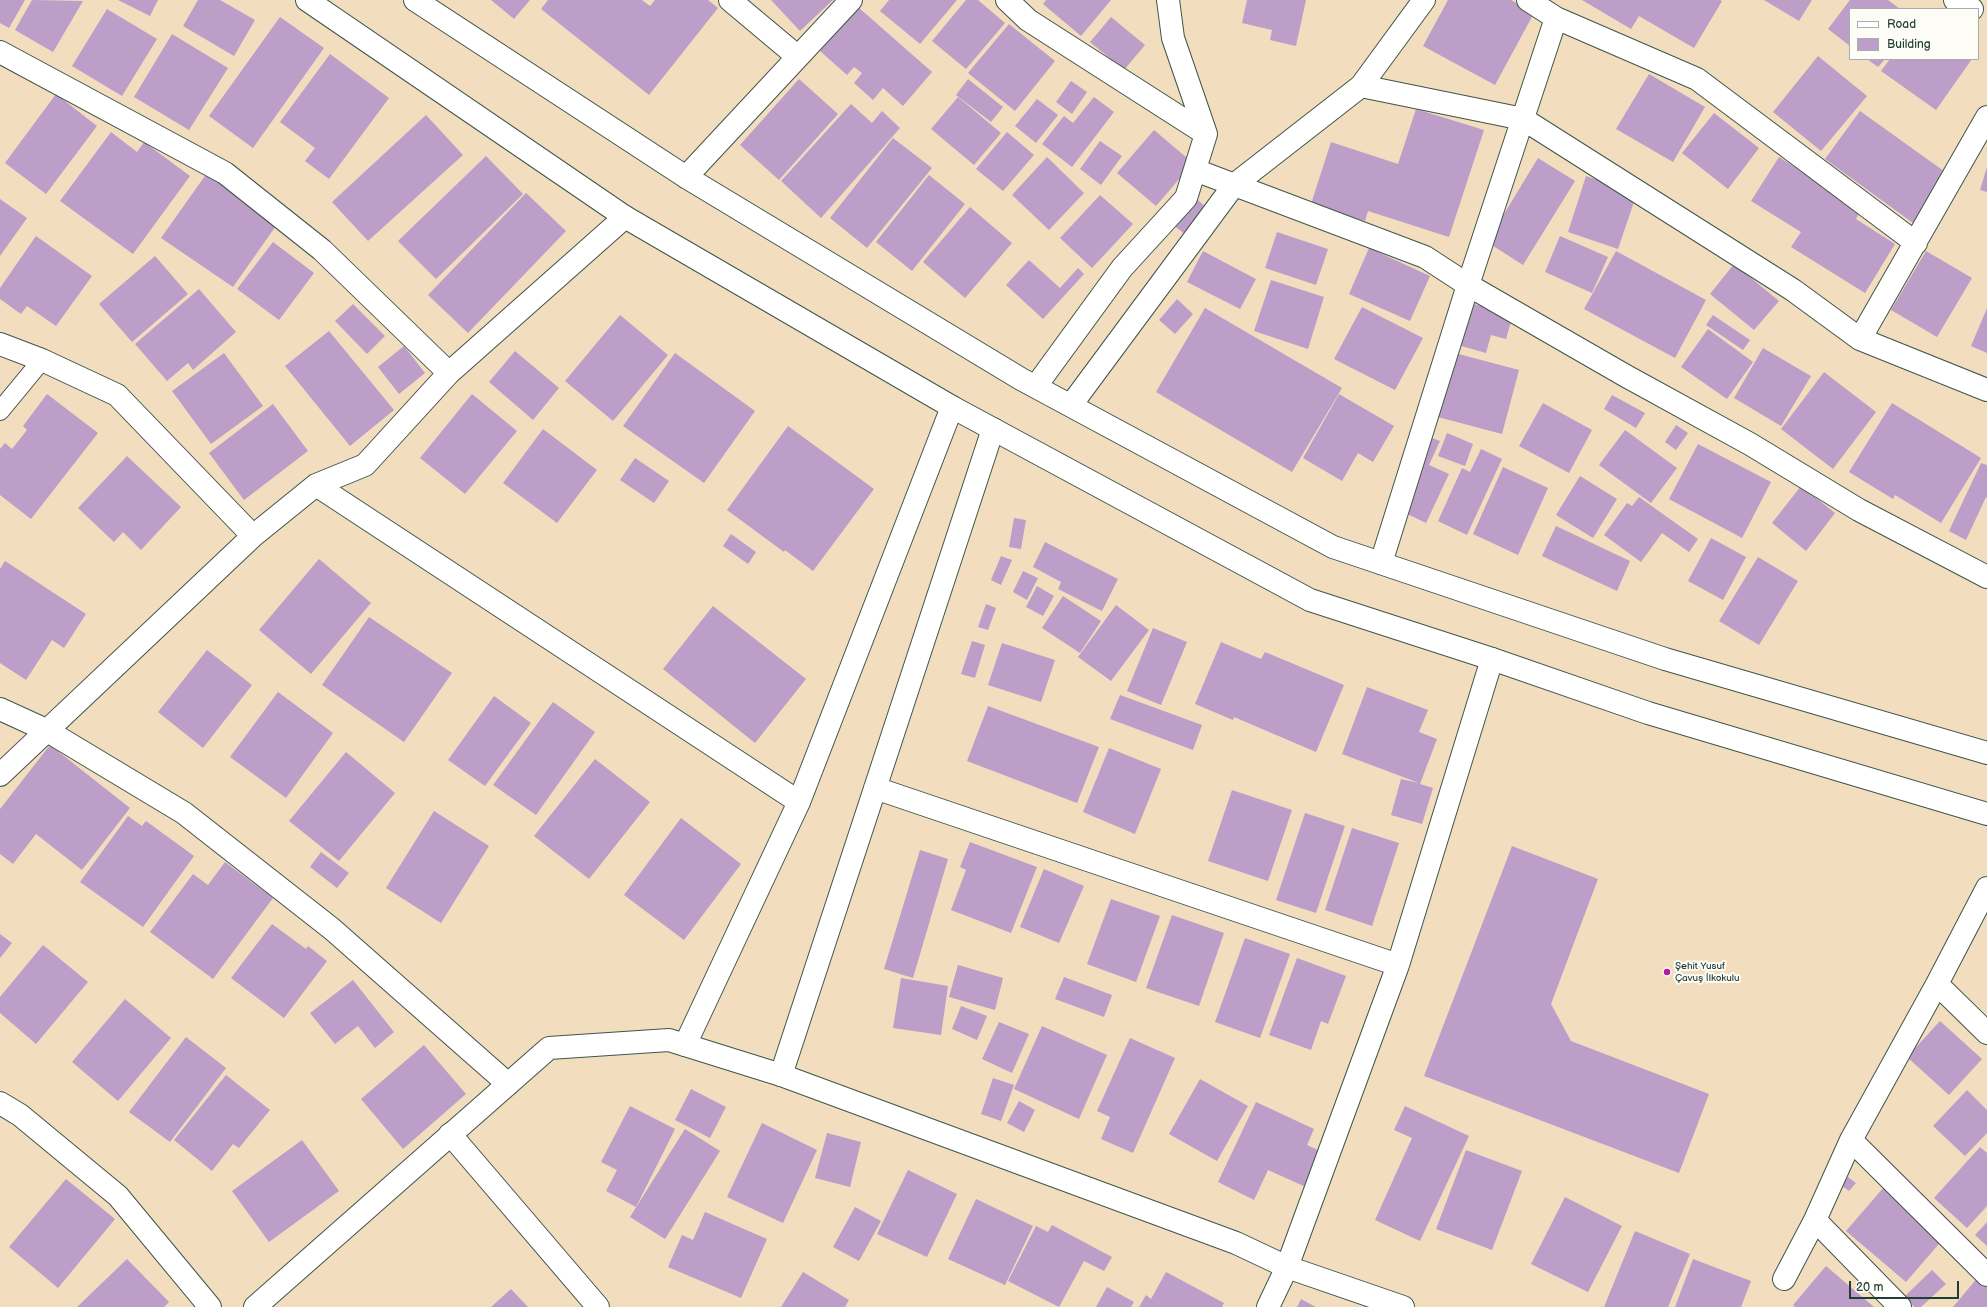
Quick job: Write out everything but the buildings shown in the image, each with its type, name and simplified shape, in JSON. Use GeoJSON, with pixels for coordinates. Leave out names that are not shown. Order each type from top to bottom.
{"type":"FeatureCollection","features":[{"type":"Feature","properties":{"kind":"street"},"geometry":{"type":"LineString","coordinates":[[307,0],[625,217],[952,407],[1310,600],[1492,659],[1648,714],[1987,814]]}},
{"type":"Feature","properties":{"kind":"street"},"geometry":{"type":"LineString","coordinates":[[415,0],[686,177],[1036,386],[1333,547],[1665,659],[1987,752]]}},
{"type":"Feature","properties":{"kind":"street"},"geometry":{"type":"LineString","coordinates":[[730,0],[798,57]]}},
{"type":"Feature","properties":{"kind":"street"},"geometry":{"type":"LineString","coordinates":[[686,177],[851,0]]}},
{"type":"Feature","properties":{"kind":"street"},"geometry":{"type":"LineString","coordinates":[[1007,0],[1028,20],[1206,134]]}},
{"type":"Feature","properties":{"kind":"street"},"geometry":{"type":"LineString","coordinates":[[1036,386],[1122,268],[1186,198],[1206,134],[1173,38],[1168,0]]}},
{"type":"Feature","properties":{"kind":"street"},"geometry":{"type":"LineString","coordinates":[[1071,405],[1234,185],[1361,86],[1424,0]]}},
{"type":"Feature","properties":{"kind":"street"},"geometry":{"type":"LineString","coordinates":[[1528,0],[1556,18],[1697,79],[1916,243]]}},
{"type":"Feature","properties":{"kind":"street"},"geometry":{"type":"LineString","coordinates":[[1956,0],[1970,8]]}},
{"type":"Feature","properties":{"kind":"street"},"geometry":{"type":"LineString","coordinates":[[1381,563],[1468,285],[1556,18]]}},
{"type":"Feature","properties":{"kind":"street"},"geometry":{"type":"LineString","coordinates":[[0,52],[225,173],[322,250],[449,373]]}},
{"type":"Feature","properties":{"kind":"street"},"geometry":{"type":"LineString","coordinates":[[1361,86],[1523,119],[1793,290],[1860,339],[1987,390]]}},
{"type":"Feature","properties":{"kind":"street"},"geometry":{"type":"LineString","coordinates":[[1860,339],[1987,117]]}},
{"type":"Feature","properties":{"kind":"street"},"geometry":{"type":"LineString","coordinates":[[1195,170],[1424,257],[1468,285],[1626,376],[1750,444],[1859,510],[1987,577]]}},
{"type":"Feature","properties":{"kind":"street"},"geometry":{"type":"LineString","coordinates":[[0,775],[253,536],[316,485],[365,466],[449,373],[625,217]]}},
{"type":"Feature","properties":{"kind":"street"},"geometry":{"type":"LineString","coordinates":[[0,344],[42,360],[116,395],[253,536]]}},
{"type":"Feature","properties":{"kind":"street"},"geometry":{"type":"LineString","coordinates":[[686,1045],[799,802],[952,407]]}},
{"type":"Feature","properties":{"kind":"street"},"geometry":{"type":"LineString","coordinates":[[781,1075],[993,429]]}},
{"type":"Feature","properties":{"kind":"street"},"geometry":{"type":"LineString","coordinates":[[316,485],[799,802]]}},
{"type":"Feature","properties":{"kind":"street"},"geometry":{"type":"LineString","coordinates":[[1268,1307],[1287,1266],[1398,965],[1492,659]]}},
{"type":"Feature","properties":{"kind":"street"},"geometry":{"type":"LineString","coordinates":[[0,709],[46,730],[184,813],[332,929],[508,1084]]}},
{"type":"Feature","properties":{"kind":"street"},"geometry":{"type":"LineString","coordinates":[[875,788],[1398,965]]}},
{"type":"Feature","properties":{"kind":"street"},"geometry":{"type":"LineString","coordinates":[[1784,1279],[1815,1220],[1851,1140],[1937,984],[1987,888]]}},
{"type":"Feature","properties":{"kind":"street"},"geometry":{"type":"LineString","coordinates":[[1937,984],[1987,1033]]}},
{"type":"Feature","properties":{"kind":"street"},"geometry":{"type":"LineString","coordinates":[[255,1307],[549,1048],[669,1040],[781,1075],[1236,1243],[1287,1266],[1403,1307]]}},
{"type":"Feature","properties":{"kind":"street"},"geometry":{"type":"LineString","coordinates":[[0,1103],[20,1115],[118,1196],[210,1307]]}},
{"type":"Feature","properties":{"kind":"street"},"geometry":{"type":"LineString","coordinates":[[450,1134],[598,1307]]}},
{"type":"Feature","properties":{"kind":"street"},"geometry":{"type":"LineString","coordinates":[[1851,1140],[1987,1274]]}},
{"type":"Feature","properties":{"kind":"street"},"geometry":{"type":"LineString","coordinates":[[1815,1220],[1900,1307]]}},
{"type":"Feature","properties":{"kind":"lane"},"geometry":{"type":"LineString","coordinates":[[0,411],[42,360]]}},
{"type":"Feature","properties":{"kind":"place","name":"Şehit Yusuf Çavuş İlkokulu"},"geometry":{"type":"Point","coordinates":[1667,972]}}]}
